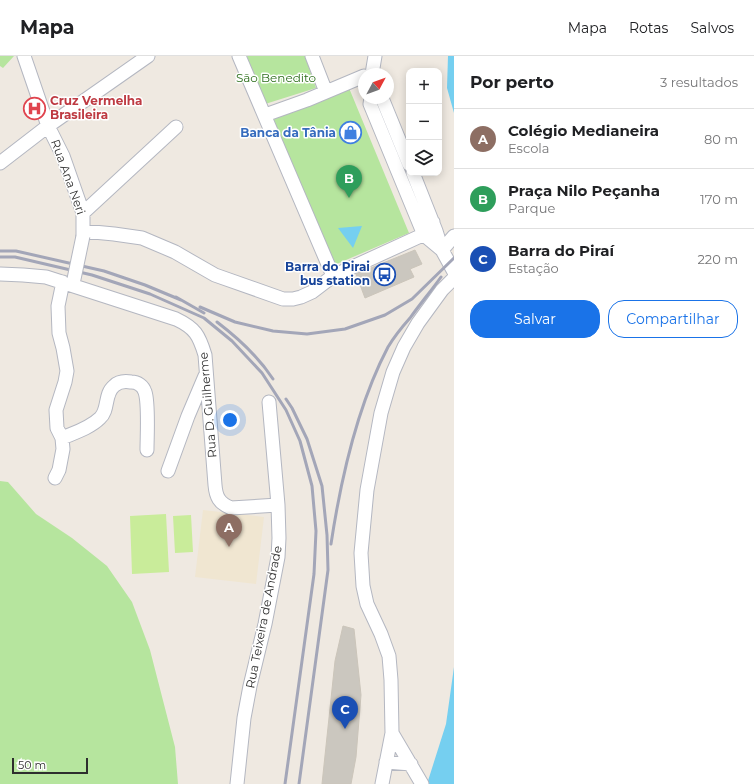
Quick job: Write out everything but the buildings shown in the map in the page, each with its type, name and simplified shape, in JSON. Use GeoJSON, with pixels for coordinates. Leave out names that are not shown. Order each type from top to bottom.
{"type":"FeatureCollection","features":[{"type":"Feature","properties":{"kind":"street","name":"Rua Ana Neri"},"geometry":{"type":"LineString","coordinates":[[24,56],[48,126],[63,156],[83,214],[83,234],[70,282],[58,306],[58,333],[63,348],[67,371],[56,410],[57,428],[62,438],[62,456],[59,470],[55,478]]}},
{"type":"Feature","properties":{"kind":"street"},"geometry":{"type":"LineString","coordinates":[[0,164],[48,126],[148,56]]}},
{"type":"Feature","properties":{"kind":"street"},"geometry":{"type":"LineString","coordinates":[[239,56],[333,276]]}},
{"type":"Feature","properties":{"kind":"street"},"geometry":{"type":"LineString","coordinates":[[312,56],[326,92]]}},
{"type":"Feature","properties":{"kind":"street"},"geometry":{"type":"LineString","coordinates":[[371,68],[375,56]]}},
{"type":"Feature","properties":{"kind":"street"},"geometry":{"type":"LineString","coordinates":[[265,115],[358,79]]}},
{"type":"Feature","properties":{"kind":"street"},"geometry":{"type":"LineString","coordinates":[[370,104],[424,235],[442,250]]}},
{"type":"Feature","properties":{"kind":"street"},"geometry":{"type":"LineString","coordinates":[[384,104],[406,157]]}},
{"type":"Feature","properties":{"kind":"street"},"geometry":{"type":"LineString","coordinates":[[83,214],[176,127]]}},
{"type":"Feature","properties":{"kind":"street"},"geometry":{"type":"LineString","coordinates":[[414,176],[433,222],[442,250],[454,272]]}},
{"type":"Feature","properties":{"kind":"street"},"geometry":{"type":"LineString","coordinates":[[83,234],[114,234],[142,238],[176,252],[215,275],[283,299],[293,299],[312,292],[333,276],[424,235],[431,229],[433,222]]}},
{"type":"Feature","properties":{"kind":"street"},"geometry":{"type":"LineString","coordinates":[[442,250],[454,236]]}},
{"type":"Feature","properties":{"kind":"street","name":"Rua D. Guilherme"},"geometry":{"type":"LineString","coordinates":[[0,274],[23,274],[70,282],[176,319],[188,325],[195,331],[201,341],[205,355],[217,498],[224,505],[231,508],[278,505]]}},
{"type":"Feature","properties":{"kind":"street"},"geometry":{"type":"LineString","coordinates":[[382,784],[392,733],[391,680],[389,656],[381,634],[367,604],[363,586],[361,553],[367,490],[381,413],[393,372],[404,347],[418,323],[442,290],[454,278]]}},
{"type":"Feature","properties":{"kind":"street"},"geometry":{"type":"LineString","coordinates":[[168,471],[188,416],[206,375]]}},
{"type":"Feature","properties":{"kind":"street"},"geometry":{"type":"LineString","coordinates":[[62,438],[98,420],[104,412],[107,398],[112,388],[124,381],[132,382],[141,386],[146,395],[147,450]]}},
{"type":"Feature","properties":{"kind":"street","name":"Rua Teixeira de Andrade"},"geometry":{"type":"LineString","coordinates":[[237,784],[244,718],[278,557],[278,505],[270,402]]}},
{"type":"Feature","properties":{"kind":"street"},"geometry":{"type":"LineString","coordinates":[[392,733],[422,784]]}},
{"type":"Feature","properties":{"kind":"street"},"geometry":{"type":"LineString","coordinates":[[386,762],[412,766]]}},
{"type":"Feature","properties":{"kind":"shaded area"},"geometry":{"type":"Polygon","coordinates":[[[203,510],[264,517],[256,584],[195,577],[203,510]]]}},
{"type":"Feature","properties":{"kind":"green space"},"geometry":{"type":"Polygon","coordinates":[[[0,56],[14,56],[3,68],[0,66],[0,56]]]}},
{"type":"Feature","properties":{"kind":"green space","name":"São Benedito"},"geometry":{"type":"Polygon","coordinates":[[[247,56],[305,56],[316,88],[262,105],[247,56]]]}},
{"type":"Feature","properties":{"kind":"green space"},"geometry":{"type":"Polygon","coordinates":[[[349,88],[409,233],[332,266],[269,115],[349,88]]]}},
{"type":"Feature","properties":{"kind":"green space"},"geometry":{"type":"Polygon","coordinates":[[[0,481],[8,482],[36,514],[72,538],[107,566],[132,602],[150,650],[175,747],[178,784],[0,784],[0,481]]]}},
{"type":"Feature","properties":{"kind":"green space"},"geometry":{"type":"Polygon","coordinates":[[[166,514],[169,572],[132,574],[130,516],[166,514]]]}},
{"type":"Feature","properties":{"kind":"green space"},"geometry":{"type":"Polygon","coordinates":[[[191,515],[193,552],[175,553],[173,516],[191,515]]]}},
{"type":"Feature","properties":{"kind":"water"},"geometry":{"type":"Polygon","coordinates":[[[448,56],[454,56],[454,113],[447,88],[448,56]]]}},
{"type":"Feature","properties":{"kind":"water"},"geometry":{"type":"Polygon","coordinates":[[[362,226],[353,248],[338,228],[362,226]]]}},
{"type":"Feature","properties":{"kind":"water"},"geometry":{"type":"Polygon","coordinates":[[[454,667],[454,784],[427,784],[446,724],[454,667]]]}},
{"type":"Feature","properties":{"kind":"railway"},"geometry":{"type":"LineString","coordinates":[[0,251],[16,251],[104,271],[145,285],[181,300]]}},
{"type":"Feature","properties":{"kind":"railway"},"geometry":{"type":"LineString","coordinates":[[0,257],[15,257],[92,275],[150,294],[204,318],[232,341],[262,373],[286,410],[300,441],[312,486],[316,531],[314,574],[285,784]]}},
{"type":"Feature","properties":{"kind":"railway"},"geometry":{"type":"LineString","coordinates":[[200,307],[235,322],[273,331],[307,334],[345,329],[385,315],[412,299],[454,258]]}},
{"type":"Feature","properties":{"kind":"railway"},"geometry":{"type":"LineString","coordinates":[[331,544],[345,468],[367,393],[388,347],[441,277]]}},
{"type":"Feature","properties":{"kind":"railway"},"geometry":{"type":"LineString","coordinates":[[176,297],[204,313]]}},
{"type":"Feature","properties":{"kind":"railway"},"geometry":{"type":"LineString","coordinates":[[217,322],[247,348],[273,379]]}},
{"type":"Feature","properties":{"kind":"railway"},"geometry":{"type":"LineString","coordinates":[[286,399],[307,439],[322,486],[327,535],[328,570],[299,784]]}},
{"type":"Feature","properties":{"kind":"place","name":"Cruz Vermelha Brasileira"},"geometry":{"type":"Point","coordinates":[35,108]}},
{"type":"Feature","properties":{"kind":"place","name":"Banca da Tânia"},"geometry":{"type":"Point","coordinates":[351,133]}},
{"type":"Feature","properties":{"kind":"place","name":"Praça Nilo Peçanha"},"geometry":{"type":"Point","coordinates":[349,198]}},
{"type":"Feature","properties":{"kind":"place","name":"Barra do Pirai bus station"},"geometry":{"type":"Point","coordinates":[385,274]}},
{"type":"Feature","properties":{"kind":"place","name":"Colégio Medianeira"},"geometry":{"type":"Point","coordinates":[229,547]}},
{"type":"Feature","properties":{"kind":"place","name":"Barra do Piraí"},"geometry":{"type":"Point","coordinates":[345,729]}}]}
